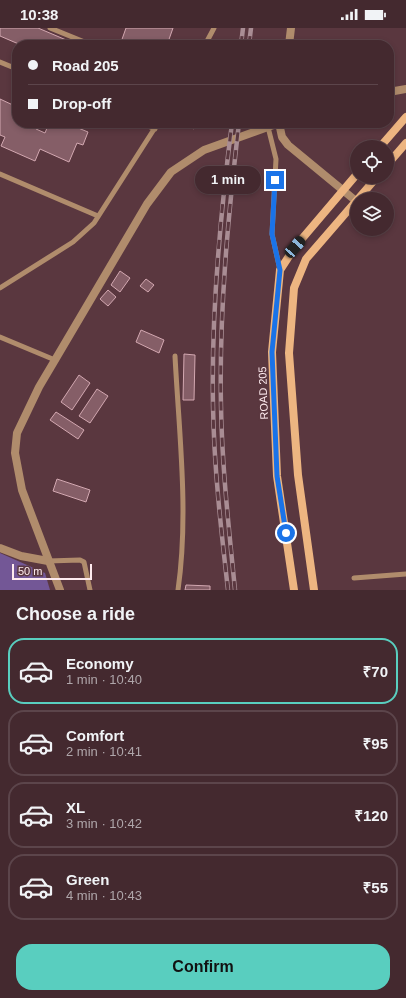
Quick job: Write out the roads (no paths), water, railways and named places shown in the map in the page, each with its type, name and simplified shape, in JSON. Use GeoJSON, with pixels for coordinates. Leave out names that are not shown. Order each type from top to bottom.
{"type":"FeatureCollection","features":[{"type":"Feature","properties":{"kind":"main road"},"geometry":{"type":"LineString","coordinates":[[386,140],[406,117]]}},
{"type":"Feature","properties":{"kind":"main road"},"geometry":{"type":"LineString","coordinates":[[394,157],[406,143]]}},
{"type":"Feature","properties":{"kind":"main road","name":"ROAD 205"},"geometry":{"type":"LineString","coordinates":[[294,590],[277,476],[272,352],[280,270],[295,247],[350,183]]}},
{"type":"Feature","properties":{"kind":"main road"},"geometry":{"type":"LineString","coordinates":[[364,192],[370,184]]}},
{"type":"Feature","properties":{"kind":"main road"},"geometry":{"type":"LineString","coordinates":[[314,590],[298,475],[289,353],[294,288],[306,259],[350,208]]}},
{"type":"Feature","properties":{"kind":"street"},"geometry":{"type":"LineString","coordinates":[[290,40],[292,28]]}},
{"type":"Feature","properties":{"kind":"street"},"geometry":{"type":"LineString","coordinates":[[394,91],[406,89]]}},
{"type":"Feature","properties":{"kind":"street"},"geometry":{"type":"LineString","coordinates":[[60,590],[22,490],[15,453],[18,433],[39,387],[147,204],[171,172],[204,150],[265,128]]}},
{"type":"Feature","properties":{"kind":"street"},"geometry":{"type":"LineString","coordinates":[[280,128],[282,137],[288,145],[350,195]]}},
{"type":"Feature","properties":{"kind":"street"},"geometry":{"type":"LineString","coordinates":[[0,548],[21,556],[48,561]]}},
{"type":"Feature","properties":{"kind":"lane"},"geometry":{"type":"LineString","coordinates":[[50,28],[80,40]]}},
{"type":"Feature","properties":{"kind":"lane"},"geometry":{"type":"LineString","coordinates":[[207,40],[214,28]]}},
{"type":"Feature","properties":{"kind":"lane"},"geometry":{"type":"LineString","coordinates":[[0,62],[12,67]]}},
{"type":"Feature","properties":{"kind":"lane"},"geometry":{"type":"LineString","coordinates":[[268,128],[276,159],[272,234],[280,270]]}},
{"type":"Feature","properties":{"kind":"lane"},"geometry":{"type":"LineString","coordinates":[[0,288],[73,242],[98,216],[155,129]]}},
{"type":"Feature","properties":{"kind":"lane"},"geometry":{"type":"LineString","coordinates":[[0,174],[98,216]]}},
{"type":"Feature","properties":{"kind":"lane"},"geometry":{"type":"LineString","coordinates":[[0,337],[55,360]]}},
{"type":"Feature","properties":{"kind":"lane"},"geometry":{"type":"LineString","coordinates":[[175,356],[182,482],[183,548],[178,590]]}},
{"type":"Feature","properties":{"kind":"lane"},"geometry":{"type":"LineString","coordinates":[[48,561],[80,560],[84,562],[90,590]]}},
{"type":"Feature","properties":{"kind":"lane"},"geometry":{"type":"LineString","coordinates":[[354,578],[406,574]]}},
{"type":"Feature","properties":{"kind":"railway"},"geometry":{"type":"LineString","coordinates":[[242,40],[243,28]]}},
{"type":"Feature","properties":{"kind":"railway"},"geometry":{"type":"LineString","coordinates":[[250,40],[251,28]]}},
{"type":"Feature","properties":{"kind":"railway"},"geometry":{"type":"LineString","coordinates":[[228,590],[216,475],[213,335],[217,264],[231,128]]}},
{"type":"Feature","properties":{"kind":"railway"},"geometry":{"type":"LineString","coordinates":[[235,590],[223,452],[221,406],[221,335],[225,264],[238,128]]}}]}
